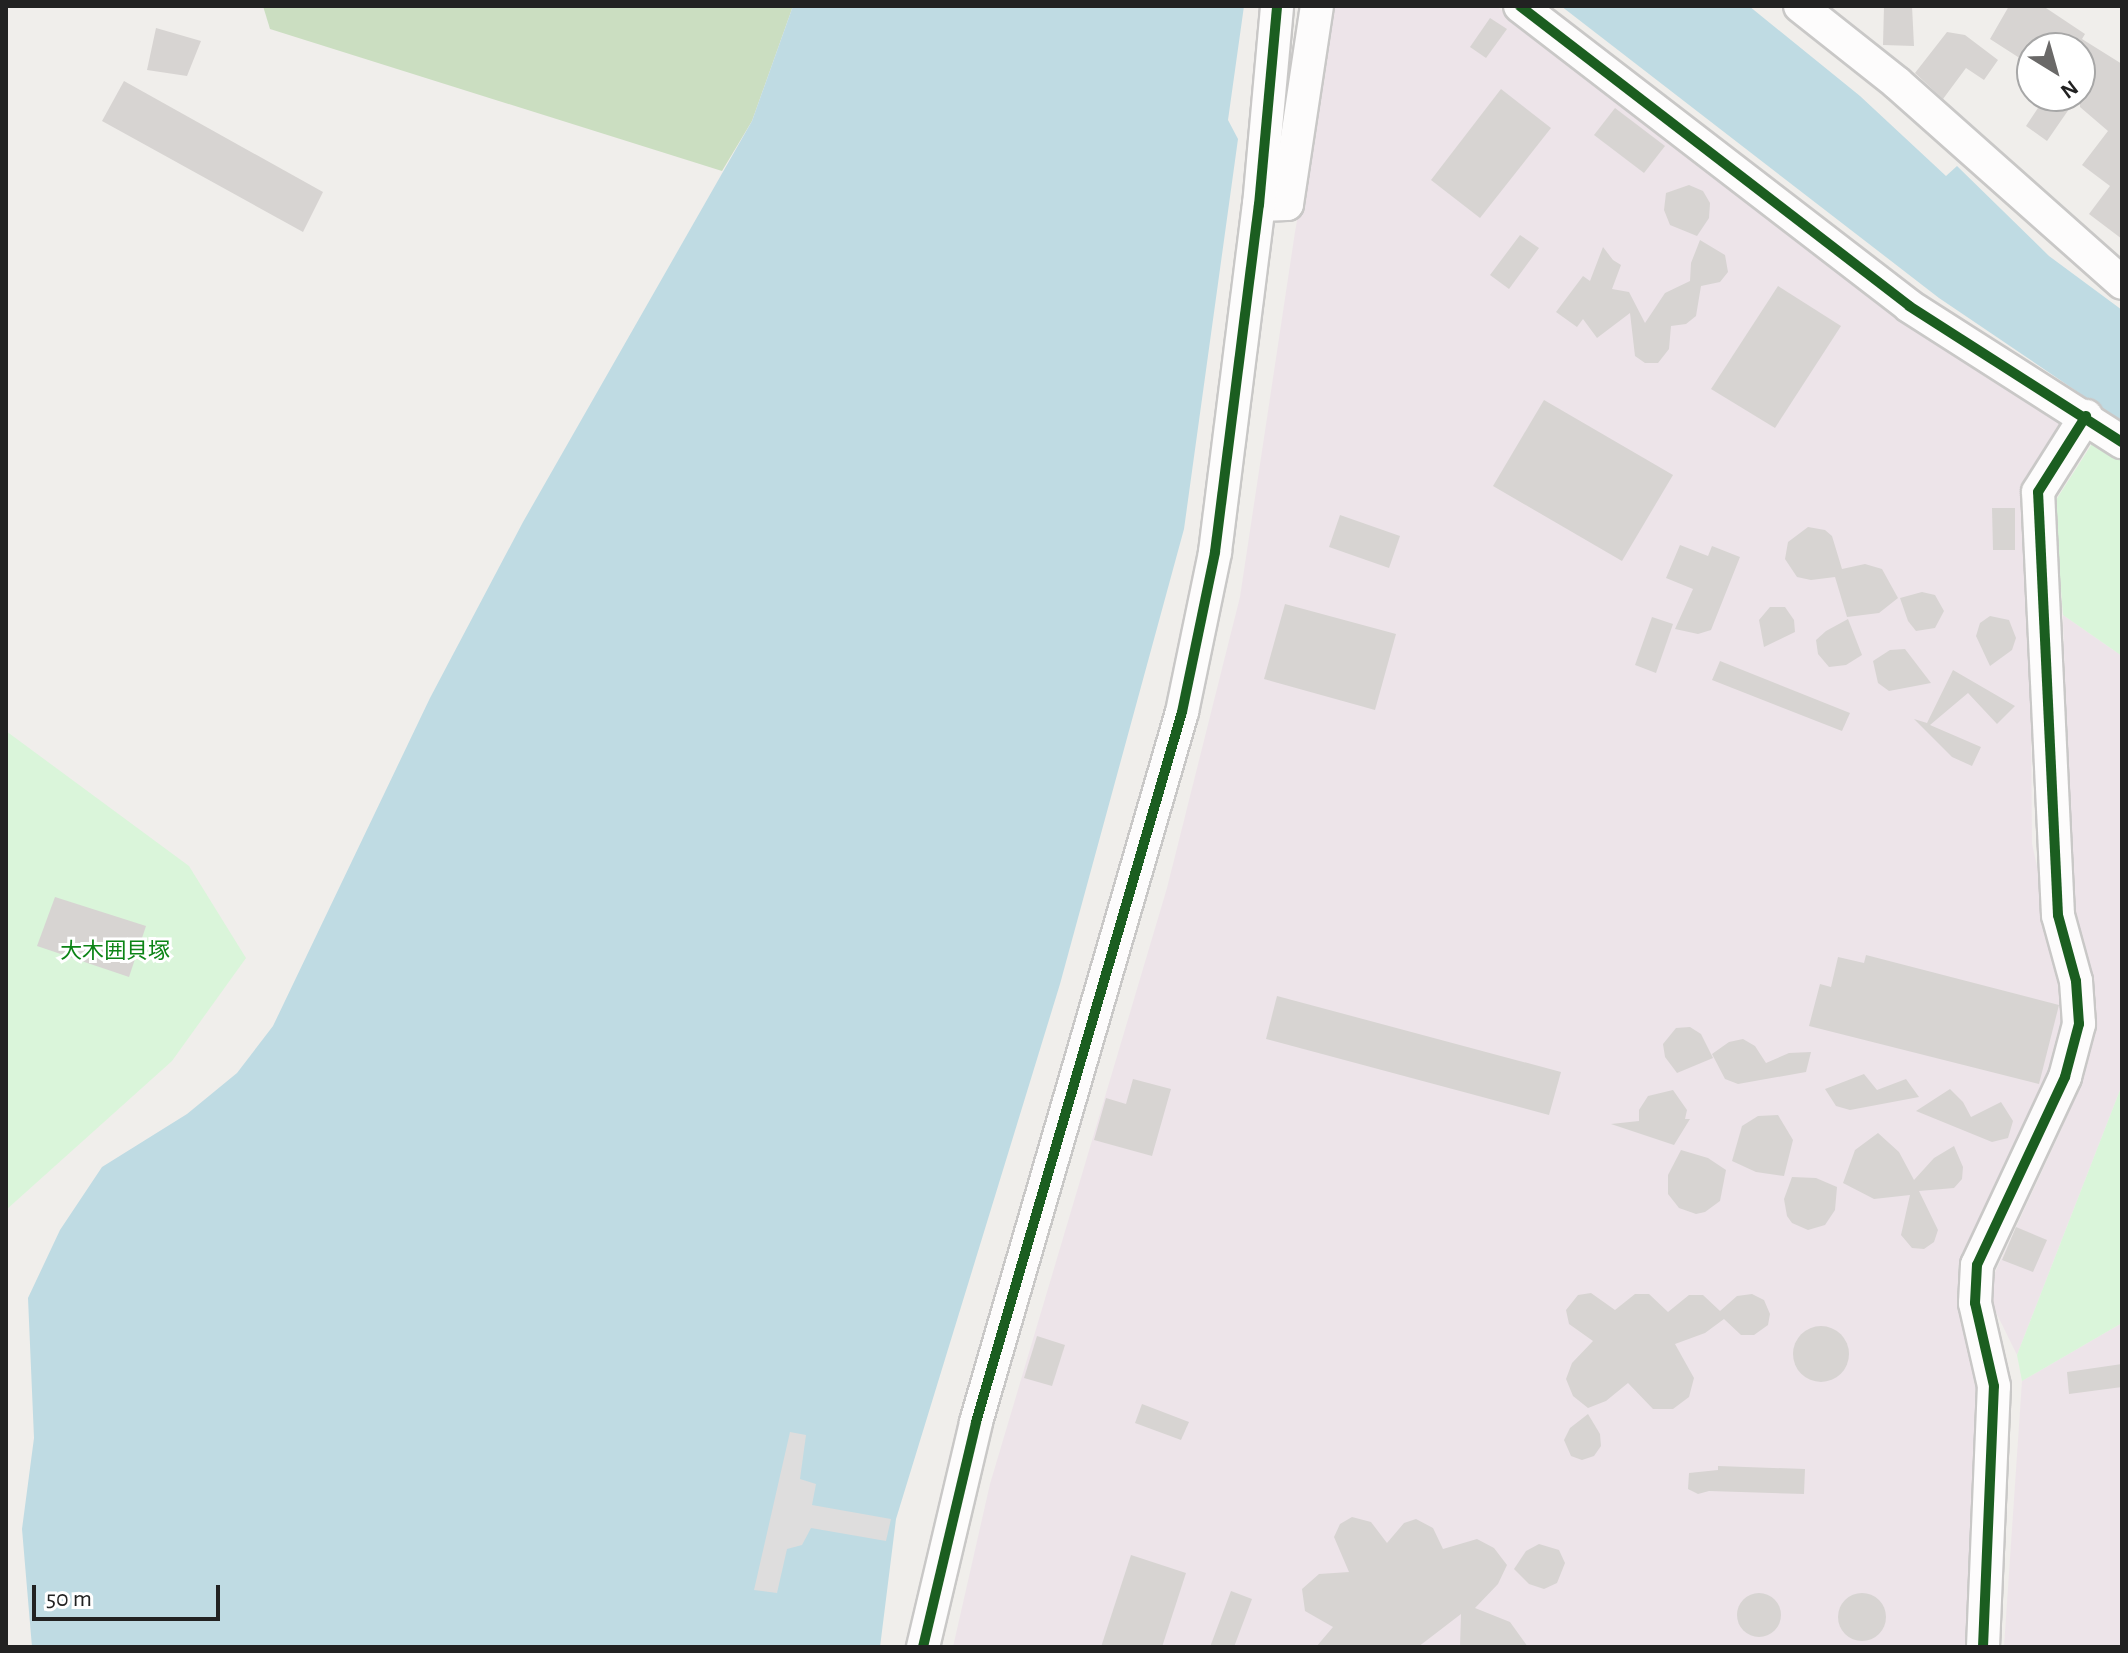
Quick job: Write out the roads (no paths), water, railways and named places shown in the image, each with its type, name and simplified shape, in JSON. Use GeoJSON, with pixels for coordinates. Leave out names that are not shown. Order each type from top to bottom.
{"type":"FeatureCollection","features":[{"type":"Feature","properties":{"kind":"street"},"geometry":{"type":"LineString","coordinates":[[923,1647],[976,1422],[1182,712],[1215,552],[1259,205],[1277,6]]}},
{"type":"Feature","properties":{"kind":"street"},"geometry":{"type":"LineString","coordinates":[[1259,205],[1287,204],[1317,6]]}},
{"type":"Feature","properties":{"kind":"street"},"geometry":{"type":"LineString","coordinates":[[1520,6],[1909,306],[2086,416],[2122,442]]}},
{"type":"Feature","properties":{"kind":"street"},"geometry":{"type":"LineString","coordinates":[[1800,6],[1897,83],[2121,281]]}},
{"type":"Feature","properties":{"kind":"street"},"geometry":{"type":"LineString","coordinates":[[1983,1647],[1994,1386],[1975,1303],[1977,1265],[2065,1077],[2079,1024],[2076,981],[2058,915],[2038,492],[2086,416]]}},
{"type":"Feature","properties":{"kind":"water"},"geometry":{"type":"Polygon","coordinates":[[[793,6],[1244,6],[1228,120],[1238,139],[1184,529],[1060,984],[896,1519],[880,1647],[32,1647],[22,1529],[34,1438],[28,1298],[60,1230],[102,1167],[187,1114],[237,1073],[273,1026],[430,698],[523,522],[752,121],[793,6]]]}},
{"type":"Feature","properties":{"kind":"water"},"geometry":{"type":"Polygon","coordinates":[[[1561,6],[1749,6],[1860,96],[1946,176],[1957,166],[2049,256],[2122,310],[2122,422],[1939,298],[1561,6]]]}},
{"type":"Feature","properties":{"kind":"park label","name":"大木囲貝塚"},"geometry":{"type":"Point","coordinates":[115,952]}}]}
